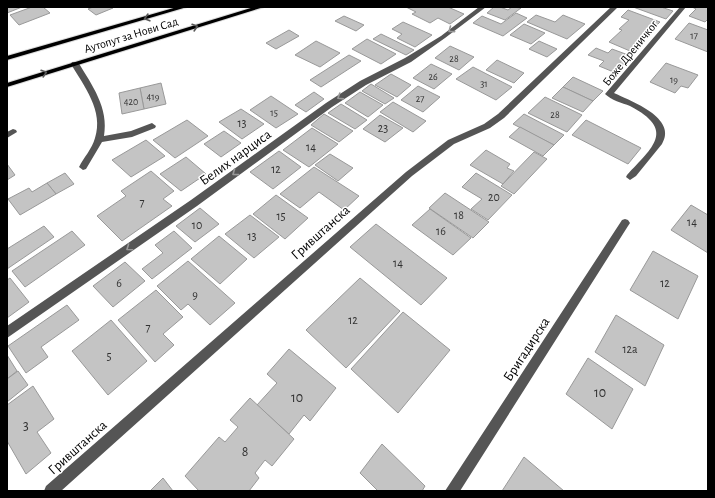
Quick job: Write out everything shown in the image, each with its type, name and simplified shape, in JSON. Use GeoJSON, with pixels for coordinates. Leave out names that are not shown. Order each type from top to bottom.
{"type":"FeatureCollection","features":[{"type":"Feature","properties":{"kind":"main road","name":"Аутопут за Нови Сад"},"geometry":{"type":"LineString","coordinates":[[7,58],[184,7]]}},
{"type":"Feature","properties":{"kind":"main road","name":"Аутопут за Нови Сад"},"geometry":{"type":"LineString","coordinates":[[7,85],[261,7]]}},
{"type":"Feature","properties":{"kind":"street","name":"Белих нарциса"},"geometry":{"type":"LineString","coordinates":[[7,333],[194,203],[329,104],[408,60],[443,37],[483,7]]}},
{"type":"Feature","properties":{"kind":"street","name":"Гривштанска"},"geometry":{"type":"LineString","coordinates":[[51,491],[409,174],[450,142],[487,126],[501,116],[615,7]]}},
{"type":"Feature","properties":{"kind":"street","name":"Боже Дреничког"},"geometry":{"type":"LineString","coordinates":[[630,177],[661,139],[661,130],[656,121],[648,113],[609,94],[684,7]]}},
{"type":"Feature","properties":{"kind":"street"},"geometry":{"type":"LineString","coordinates":[[75,64],[98,104],[103,124],[101,139],[83,167]]}},
{"type":"Feature","properties":{"kind":"street"},"geometry":{"type":"LineString","coordinates":[[101,139],[132,134],[152,126]]}},
{"type":"Feature","properties":{"kind":"street","name":"Бригадирска"},"geometry":{"type":"LineString","coordinates":[[452,491],[625,223]]}},
{"type":"Feature","properties":{"kind":"building"},"geometry":{"type":"Polygon","coordinates":[[[7,7],[22,7],[7,13],[7,7]]]}},
{"type":"Feature","properties":{"kind":"building"},"geometry":{"type":"Polygon","coordinates":[[[32,7],[43,7],[50,13],[19,25],[10,15],[32,7]]]}},
{"type":"Feature","properties":{"kind":"building"},"geometry":{"type":"Polygon","coordinates":[[[93,7],[113,8],[96,15],[88,9],[93,7]]]}},
{"type":"Feature","properties":{"kind":"building"},"geometry":{"type":"Polygon","coordinates":[[[406,7],[448,7],[464,14],[450,24],[438,18],[430,23],[412,14],[416,12],[406,7]]]}},
{"type":"Feature","properties":{"kind":"building"},"geometry":{"type":"Polygon","coordinates":[[[494,7],[500,7],[508,10],[512,7],[521,8],[505,20],[487,13],[494,7]]]}},
{"type":"Feature","properties":{"kind":"building"},"geometry":{"type":"Polygon","coordinates":[[[633,7],[661,7],[673,11],[666,19],[633,7]]]}},
{"type":"Feature","properties":{"kind":"building"},"geometry":{"type":"Polygon","coordinates":[[[692,7],[708,7],[708,19],[705,22],[689,16],[696,9],[692,7]]]}},
{"type":"Feature","properties":{"kind":"building"},"geometry":{"type":"Polygon","coordinates":[[[628,10],[660,22],[630,51],[609,42],[622,30],[619,29],[629,20],[621,17],[628,10]]]}},
{"type":"Feature","properties":{"kind":"building"},"geometry":{"type":"Polygon","coordinates":[[[516,13],[527,18],[503,36],[473,23],[482,16],[501,24],[516,13]]]}},
{"type":"Feature","properties":{"kind":"building"},"geometry":{"type":"Polygon","coordinates":[[[536,15],[555,22],[563,15],[585,24],[567,39],[527,22],[536,15]]]}},
{"type":"Feature","properties":{"kind":"building"},"geometry":{"type":"Polygon","coordinates":[[[344,16],[364,25],[356,31],[335,21],[344,16]]]}},
{"type":"Feature","properties":{"kind":"building"},"geometry":{"type":"Polygon","coordinates":[[[403,22],[432,35],[415,47],[397,38],[402,34],[392,29],[403,22]]]}},
{"type":"Feature","properties":{"kind":"building"},"geometry":{"type":"Polygon","coordinates":[[[689,23],[708,30],[708,52],[675,39],[689,23]]]}},
{"type":"Feature","properties":{"kind":"building"},"geometry":{"type":"Polygon","coordinates":[[[524,24],[545,33],[531,44],[510,35],[524,24]]]}},
{"type":"Feature","properties":{"kind":"building"},"geometry":{"type":"Polygon","coordinates":[[[289,30],[299,36],[276,49],[266,43],[289,30]]]}},
{"type":"Feature","properties":{"kind":"building"},"geometry":{"type":"Polygon","coordinates":[[[381,34],[414,50],[406,55],[373,39],[381,34]]]}},
{"type":"Feature","properties":{"kind":"building"},"geometry":{"type":"Polygon","coordinates":[[[367,39],[396,54],[381,64],[352,49],[367,39]]]}},
{"type":"Feature","properties":{"kind":"building"},"geometry":{"type":"Polygon","coordinates":[[[316,41],[340,53],[320,67],[295,55],[316,41]]]}},
{"type":"Feature","properties":{"kind":"building"},"geometry":{"type":"Polygon","coordinates":[[[539,41],[557,49],[547,57],[529,49],[539,41]]]}},
{"type":"Feature","properties":{"kind":"building"},"geometry":{"type":"Polygon","coordinates":[[[450,46],[474,57],[459,70],[435,58],[450,46]]]}},
{"type":"Feature","properties":{"kind":"building"},"geometry":{"type":"Polygon","coordinates":[[[596,48],[608,53],[612,49],[631,56],[616,73],[599,66],[604,61],[588,55],[596,48]]]}},
{"type":"Feature","properties":{"kind":"building"},"geometry":{"type":"Polygon","coordinates":[[[349,55],[361,61],[321,87],[310,80],[349,55]]]}},
{"type":"Feature","properties":{"kind":"building"},"geometry":{"type":"Polygon","coordinates":[[[497,60],[524,73],[514,83],[486,70],[497,60]]]}},
{"type":"Feature","properties":{"kind":"building"},"geometry":{"type":"Polygon","coordinates":[[[666,63],[698,75],[688,88],[681,86],[675,93],[650,82],[666,63]]]}},
{"type":"Feature","properties":{"kind":"building"},"geometry":{"type":"Polygon","coordinates":[[[431,64],[452,74],[434,89],[413,78],[431,64]]]}},
{"type":"Feature","properties":{"kind":"building"},"geometry":{"type":"Polygon","coordinates":[[[473,67],[512,87],[496,100],[456,79],[473,67]]]}},
{"type":"Feature","properties":{"kind":"building"},"geometry":{"type":"Polygon","coordinates":[[[391,74],[411,85],[397,97],[375,85],[391,74]]]}},
{"type":"Feature","properties":{"kind":"building"},"geometry":{"type":"Polygon","coordinates":[[[573,77],[603,91],[593,101],[563,87],[573,77]]]}},
{"type":"Feature","properties":{"kind":"building"},"geometry":{"type":"Polygon","coordinates":[[[161,83],[166,104],[144,109],[140,88],[161,83]]]}},
{"type":"Feature","properties":{"kind":"building"},"geometry":{"type":"Polygon","coordinates":[[[371,84],[394,98],[385,104],[362,91],[371,84]]]}},
{"type":"Feature","properties":{"kind":"building"},"geometry":{"type":"Polygon","coordinates":[[[418,86],[440,97],[423,112],[401,100],[418,86]]]}},
{"type":"Feature","properties":{"kind":"building"},"geometry":{"type":"Polygon","coordinates":[[[563,87],[593,101],[583,112],[552,98],[563,87]]]}},
{"type":"Feature","properties":{"kind":"building"},"geometry":{"type":"Polygon","coordinates":[[[140,88],[144,109],[122,114],[119,93],[140,88]]]}},
{"type":"Feature","properties":{"kind":"building"},"geometry":{"type":"Polygon","coordinates":[[[314,92],[324,99],[306,112],[295,105],[314,92]]]}},
{"type":"Feature","properties":{"kind":"building"},"geometry":{"type":"Polygon","coordinates":[[[360,92],[383,105],[368,117],[345,103],[360,92]]]}},
{"type":"Feature","properties":{"kind":"building"},"geometry":{"type":"Polygon","coordinates":[[[271,96],[298,114],[276,128],[250,110],[271,96]]]}},
{"type":"Feature","properties":{"kind":"building"},"geometry":{"type":"Polygon","coordinates":[[[545,97],[582,115],[567,132],[528,113],[545,97]]]}},
{"type":"Feature","properties":{"kind":"building"},"geometry":{"type":"Polygon","coordinates":[[[393,102],[426,121],[413,132],[380,112],[393,102]]]}},
{"type":"Feature","properties":{"kind":"building"},"geometry":{"type":"Polygon","coordinates":[[[341,104],[367,120],[355,129],[328,113],[341,104]]]}},
{"type":"Feature","properties":{"kind":"building"},"geometry":{"type":"Polygon","coordinates":[[[241,109],[264,124],[242,139],[219,122],[241,109]]]}},
{"type":"Feature","properties":{"kind":"building"},"geometry":{"type":"Polygon","coordinates":[[[324,114],[353,131],[339,142],[311,125],[324,114]]]}},
{"type":"Feature","properties":{"kind":"building"},"geometry":{"type":"Polygon","coordinates":[[[524,114],[564,135],[554,145],[513,124],[524,114]]]}},
{"type":"Feature","properties":{"kind":"building"},"geometry":{"type":"Polygon","coordinates":[[[380,115],[403,128],[385,142],[363,129],[380,115]]]}},
{"type":"Feature","properties":{"kind":"building"},"geometry":{"type":"Polygon","coordinates":[[[187,120],[208,136],[175,158],[153,140],[187,120]]]}},
{"type":"Feature","properties":{"kind":"building"},"geometry":{"type":"Polygon","coordinates":[[[586,120],[641,148],[628,164],[572,135],[586,120]]]}},
{"type":"Feature","properties":{"kind":"building"},"geometry":{"type":"Polygon","coordinates":[[[520,127],[554,145],[543,156],[509,137],[520,127]]]}},
{"type":"Feature","properties":{"kind":"building"},"geometry":{"type":"Polygon","coordinates":[[[312,128],[338,144],[309,167],[283,150],[312,128]]]}},
{"type":"Feature","properties":{"kind":"building"},"geometry":{"type":"Polygon","coordinates":[[[224,131],[241,143],[221,157],[204,144],[224,131]]]}},
{"type":"Feature","properties":{"kind":"building"},"geometry":{"type":"Polygon","coordinates":[[[146,140],[165,156],[131,177],[112,160],[146,140]]]}},
{"type":"Feature","properties":{"kind":"building"},"geometry":{"type":"Polygon","coordinates":[[[486,150],[510,164],[507,168],[514,171],[503,184],[470,165],[486,150]]]}},
{"type":"Feature","properties":{"kind":"building"},"geometry":{"type":"Polygon","coordinates":[[[279,151],[301,167],[273,189],[250,172],[279,151]]]}},
{"type":"Feature","properties":{"kind":"building"},"geometry":{"type":"Polygon","coordinates":[[[534,152],[547,159],[514,194],[501,186],[534,152]]]}},
{"type":"Feature","properties":{"kind":"building"},"geometry":{"type":"Polygon","coordinates":[[[330,154],[353,168],[338,181],[315,165],[330,154]]]}},
{"type":"Feature","properties":{"kind":"building"},"geometry":{"type":"Polygon","coordinates":[[[186,157],[206,174],[181,191],[160,174],[186,157]]]}},
{"type":"Feature","properties":{"kind":"building"},"geometry":{"type":"Polygon","coordinates":[[[7,164],[15,175],[7,180],[7,164]]]}},
{"type":"Feature","properties":{"kind":"building"},"geometry":{"type":"Polygon","coordinates":[[[314,167],[359,196],[344,210],[319,192],[300,208],[280,194],[314,167]]]}},
{"type":"Feature","properties":{"kind":"building"},"geometry":{"type":"Polygon","coordinates":[[[151,171],[174,191],[163,199],[172,206],[122,241],[97,216],[126,196],[121,191],[151,171]]]}},
{"type":"Feature","properties":{"kind":"building"},"geometry":{"type":"Polygon","coordinates":[[[65,173],[74,184],[56,194],[47,183],[65,173]]]}},
{"type":"Feature","properties":{"kind":"building"},"geometry":{"type":"Polygon","coordinates":[[[476,173],[512,195],[488,220],[471,209],[482,199],[462,187],[476,173]]]}},
{"type":"Feature","properties":{"kind":"building"},"geometry":{"type":"Polygon","coordinates":[[[47,183],[56,194],[20,215],[8,199],[29,188],[32,192],[47,183]]]}},
{"type":"Feature","properties":{"kind":"building"},"geometry":{"type":"Polygon","coordinates":[[[445,193],[489,222],[473,238],[429,208],[445,193]]]}},
{"type":"Feature","properties":{"kind":"building"},"geometry":{"type":"Polygon","coordinates":[[[276,195],[308,218],[285,239],[253,214],[276,195]]]}},
{"type":"Feature","properties":{"kind":"building"},"geometry":{"type":"Polygon","coordinates":[[[691,205],[708,215],[708,253],[671,230],[691,205]]]}},
{"type":"Feature","properties":{"kind":"building"},"geometry":{"type":"Polygon","coordinates":[[[200,208],[219,224],[195,242],[176,226],[200,208]]]}},
{"type":"Feature","properties":{"kind":"building"},"geometry":{"type":"Polygon","coordinates":[[[430,209],[471,238],[453,255],[412,225],[430,209]]]}},
{"type":"Feature","properties":{"kind":"building"},"geometry":{"type":"Polygon","coordinates":[[[250,215],[279,237],[254,258],[225,234],[250,215]]]}},
{"type":"Feature","properties":{"kind":"building"},"geometry":{"type":"Polygon","coordinates":[[[376,224],[447,278],[421,305],[350,247],[376,224]]]}},
{"type":"Feature","properties":{"kind":"building"},"geometry":{"type":"Polygon","coordinates":[[[44,226],[54,237],[7,269],[7,249],[44,226]]]}},
{"type":"Feature","properties":{"kind":"building"},"geometry":{"type":"Polygon","coordinates":[[[72,231],[85,245],[25,287],[12,271],[72,231]]]}},
{"type":"Feature","properties":{"kind":"building"},"geometry":{"type":"Polygon","coordinates":[[[174,231],[192,248],[152,279],[142,269],[163,253],[155,245],[174,231]]]}},
{"type":"Feature","properties":{"kind":"building"},"geometry":{"type":"Polygon","coordinates":[[[219,236],[247,259],[220,284],[191,259],[219,236]]]}},
{"type":"Feature","properties":{"kind":"building"},"geometry":{"type":"Polygon","coordinates":[[[653,251],[698,276],[678,319],[630,290],[653,251]]]}},
{"type":"Feature","properties":{"kind":"building"},"geometry":{"type":"Polygon","coordinates":[[[188,261],[235,303],[210,325],[188,304],[181,310],[157,286],[188,261]]]}},
{"type":"Feature","properties":{"kind":"building"},"geometry":{"type":"Polygon","coordinates":[[[125,262],[145,281],[113,307],[93,286],[125,262]]]}},
{"type":"Feature","properties":{"kind":"building"},"geometry":{"type":"Polygon","coordinates":[[[10,278],[29,302],[7,318],[7,280],[10,278]]]}},
{"type":"Feature","properties":{"kind":"building"},"geometry":{"type":"Polygon","coordinates":[[[360,278],[400,311],[346,368],[306,330],[360,278]]]}},
{"type":"Feature","properties":{"kind":"building"},"geometry":{"type":"Polygon","coordinates":[[[156,290],[183,317],[163,334],[174,345],[155,362],[118,320],[156,290]]]}},
{"type":"Feature","properties":{"kind":"building"},"geometry":{"type":"Polygon","coordinates":[[[67,305],[79,320],[41,347],[48,357],[26,373],[8,346],[67,305]]]}},
{"type":"Feature","properties":{"kind":"building"},"geometry":{"type":"Polygon","coordinates":[[[403,312],[450,350],[398,413],[351,369],[403,312]]]}},
{"type":"Feature","properties":{"kind":"building"},"geometry":{"type":"Polygon","coordinates":[[[616,315],[664,345],[645,386],[595,352],[616,315]]]}},
{"type":"Feature","properties":{"kind":"building"},"geometry":{"type":"Polygon","coordinates":[[[111,320],[147,361],[108,395],[72,351],[111,320]]]}},
{"type":"Feature","properties":{"kind":"building"},"geometry":{"type":"Polygon","coordinates":[[[289,349],[336,388],[310,421],[304,415],[289,434],[257,405],[277,383],[267,374],[289,349]]]}},
{"type":"Feature","properties":{"kind":"building"},"geometry":{"type":"Polygon","coordinates":[[[7,355],[17,371],[7,379],[7,355]]]}},
{"type":"Feature","properties":{"kind":"building"},"geometry":{"type":"Polygon","coordinates":[[[588,358],[633,389],[612,429],[566,394],[588,358]]]}},
{"type":"Feature","properties":{"kind":"building"},"geometry":{"type":"Polygon","coordinates":[[[18,371],[28,385],[7,402],[7,379],[18,371]]]}},
{"type":"Feature","properties":{"kind":"building"},"geometry":{"type":"Polygon","coordinates":[[[33,386],[54,419],[37,432],[51,453],[26,474],[7,441],[7,405],[33,386]]]}},
{"type":"Feature","properties":{"kind":"building"},"geometry":{"type":"Polygon","coordinates":[[[250,398],[294,439],[272,466],[265,460],[255,473],[259,478],[249,491],[199,491],[185,476],[219,437],[225,442],[238,427],[230,420],[250,398]]]}},
{"type":"Feature","properties":{"kind":"building"},"geometry":{"type":"Polygon","coordinates":[[[382,444],[425,486],[422,491],[378,491],[360,473],[382,444]]]}},
{"type":"Feature","properties":{"kind":"building"},"geometry":{"type":"Polygon","coordinates":[[[524,457],[564,491],[502,491],[524,457]]]}},
{"type":"Feature","properties":{"kind":"building"},"geometry":{"type":"Polygon","coordinates":[[[163,478],[173,491],[150,491],[163,478]]]}}]}
